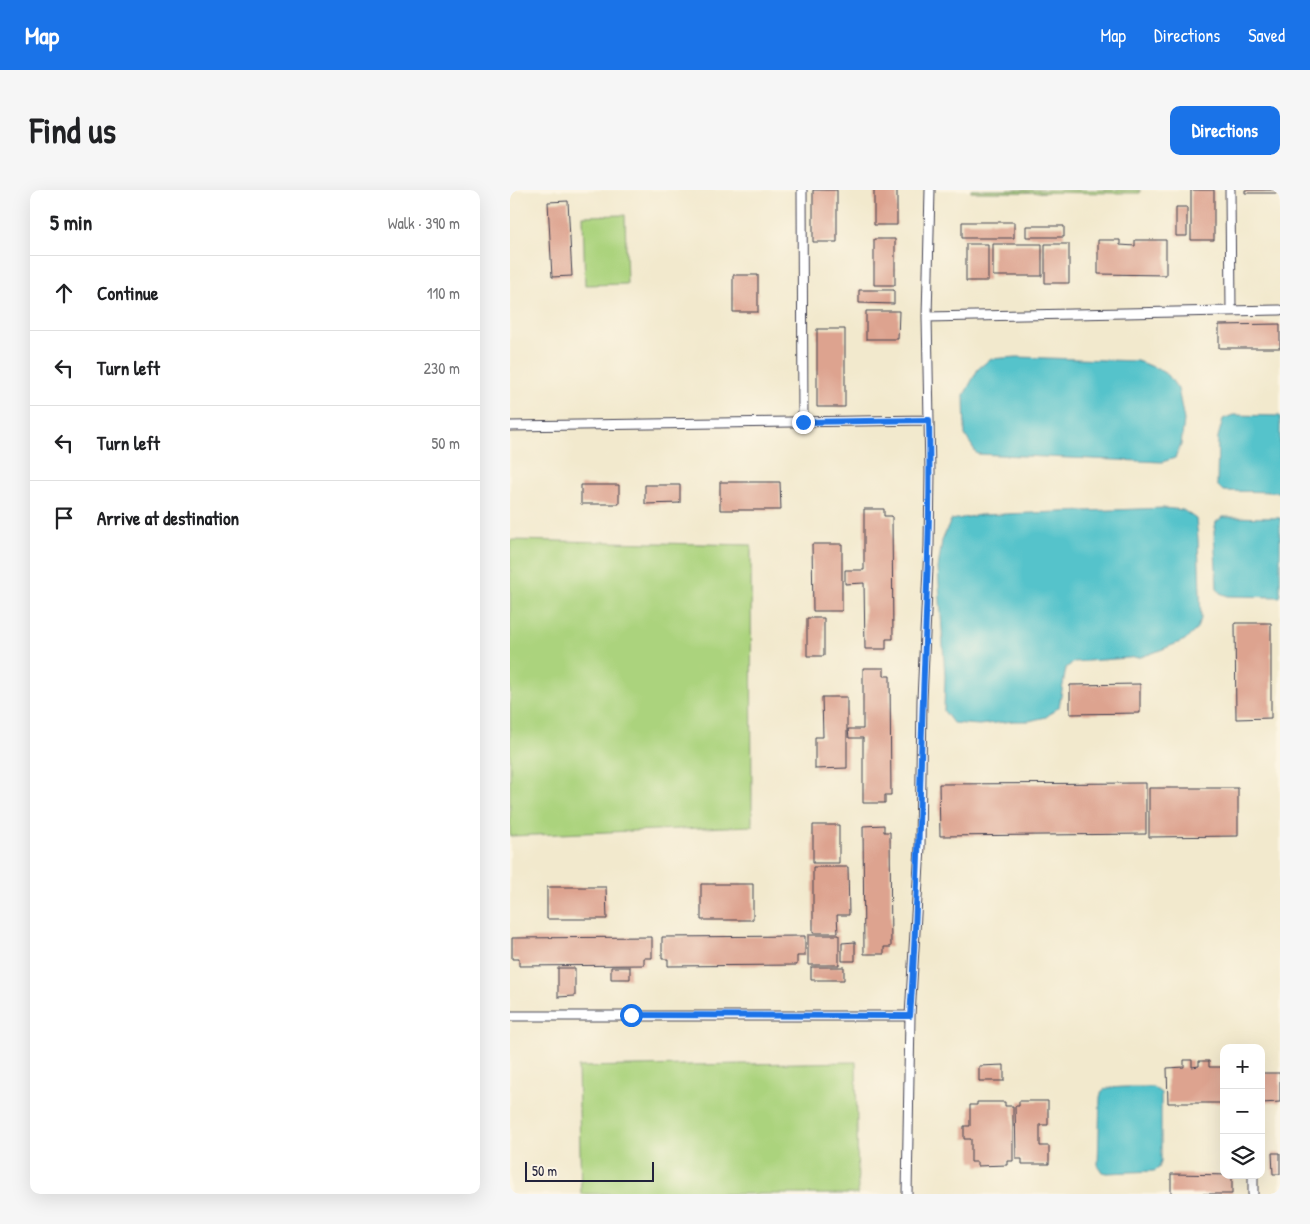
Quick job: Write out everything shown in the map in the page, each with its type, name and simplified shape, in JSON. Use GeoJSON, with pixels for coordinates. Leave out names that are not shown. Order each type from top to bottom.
{"type":"FeatureCollection","features":[{"type":"Feature","properties":{"kind":"lane"},"geometry":{"type":"LineString","coordinates":[[802,190],[803,422]]}},
{"type":"Feature","properties":{"kind":"lane"},"geometry":{"type":"LineString","coordinates":[[907,1194],[910,1016],[920,846],[922,700],[929,546],[927,317],[930,190]]}},
{"type":"Feature","properties":{"kind":"lane"},"geometry":{"type":"LineString","coordinates":[[1230,190],[1231,311]]}},
{"type":"Feature","properties":{"kind":"lane"},"geometry":{"type":"LineString","coordinates":[[927,317],[1280,310]]}},
{"type":"Feature","properties":{"kind":"lane"},"geometry":{"type":"LineString","coordinates":[[510,426],[929,420]]}},
{"type":"Feature","properties":{"kind":"lane"},"geometry":{"type":"LineString","coordinates":[[510,1016],[910,1016]]}},
{"type":"Feature","properties":{"kind":"lane"},"geometry":{"type":"LineString","coordinates":[[1253,1179],[1253,1194]]}},
{"type":"Feature","properties":{"kind":"green space"},"geometry":{"type":"Polygon","coordinates":[[[971,190],[1140,190],[1140,193],[971,192],[971,190]]]}},
{"type":"Feature","properties":{"kind":"green space"},"geometry":{"type":"Polygon","coordinates":[[[625,215],[627,284],[585,285],[583,216],[625,215]]]}},
{"type":"Feature","properties":{"kind":"green space"},"geometry":{"type":"Polygon","coordinates":[[[510,540],[751,545],[752,826],[510,836],[510,540]]]}},
{"type":"Feature","properties":{"kind":"green space"},"geometry":{"type":"Polygon","coordinates":[[[856,1062],[858,1194],[581,1194],[578,1067],[856,1062]]]}},
{"type":"Feature","properties":{"kind":"water"},"geometry":{"type":"Polygon","coordinates":[[[1017,357],[1137,361],[1168,375],[1178,389],[1184,420],[1181,445],[1175,458],[1162,462],[977,454],[965,435],[964,395],[978,369],[990,359],[1017,357]]]}},
{"type":"Feature","properties":{"kind":"water"},"geometry":{"type":"Polygon","coordinates":[[[1233,415],[1280,416],[1280,492],[1223,491],[1217,485],[1218,437],[1223,419],[1233,415]]]}},
{"type":"Feature","properties":{"kind":"water"},"geometry":{"type":"Polygon","coordinates":[[[1164,508],[1183,510],[1196,519],[1201,619],[1196,630],[1185,640],[1141,657],[1074,662],[1066,668],[1059,707],[1046,717],[1029,721],[979,725],[953,723],[944,711],[945,676],[938,568],[942,541],[951,520],[980,515],[1164,508]]]}},
{"type":"Feature","properties":{"kind":"water"},"geometry":{"type":"Polygon","coordinates":[[[1223,517],[1280,518],[1280,597],[1228,596],[1220,593],[1217,588],[1214,532],[1216,522],[1223,517]]]}},
{"type":"Feature","properties":{"kind":"water"},"geometry":{"type":"Polygon","coordinates":[[[1153,1087],[1161,1093],[1161,1162],[1159,1168],[1154,1171],[1107,1173],[1102,1172],[1098,1166],[1100,1098],[1102,1091],[1108,1088],[1153,1087]]]}},
{"type":"Feature","properties":{"kind":"building"},"geometry":{"type":"Polygon","coordinates":[[[813,190],[837,190],[837,242],[813,242],[813,190]]]}},
{"type":"Feature","properties":{"kind":"building"},"geometry":{"type":"Polygon","coordinates":[[[874,190],[897,190],[897,225],[874,225],[874,190]]]}},
{"type":"Feature","properties":{"kind":"building"},"geometry":{"type":"Polygon","coordinates":[[[1191,190],[1214,190],[1214,240],[1191,240],[1191,190]]]}},
{"type":"Feature","properties":{"kind":"building"},"geometry":{"type":"Polygon","coordinates":[[[1245,190],[1280,190],[1280,193],[1245,193],[1245,190]]]}},
{"type":"Feature","properties":{"kind":"building"},"geometry":{"type":"Polygon","coordinates":[[[568,201],[572,276],[552,277],[548,202],[568,201]]]}},
{"type":"Feature","properties":{"kind":"building"},"geometry":{"type":"Polygon","coordinates":[[[1176,207],[1187,207],[1187,236],[1176,236],[1176,207]]]}},
{"type":"Feature","properties":{"kind":"building"},"geometry":{"type":"Polygon","coordinates":[[[962,222],[1014,222],[1014,238],[962,238],[962,222]]]}},
{"type":"Feature","properties":{"kind":"building"},"geometry":{"type":"Polygon","coordinates":[[[1026,226],[1064,226],[1064,237],[1026,237],[1026,226]]]}},
{"type":"Feature","properties":{"kind":"building"},"geometry":{"type":"Polygon","coordinates":[[[874,239],[895,239],[895,285],[874,285],[874,239]]]}},
{"type":"Feature","properties":{"kind":"building"},"geometry":{"type":"Polygon","coordinates":[[[1098,240],[1120,240],[1120,245],[1135,246],[1135,240],[1166,240],[1166,275],[1098,274],[1098,240]]]}},
{"type":"Feature","properties":{"kind":"building"},"geometry":{"type":"Polygon","coordinates":[[[966,244],[988,244],[988,281],[966,281],[966,244]]]}},
{"type":"Feature","properties":{"kind":"building"},"geometry":{"type":"Polygon","coordinates":[[[993,244],[1042,244],[1042,276],[993,276],[993,244]]]}},
{"type":"Feature","properties":{"kind":"building"},"geometry":{"type":"Polygon","coordinates":[[[1045,244],[1069,244],[1069,283],[1045,283],[1045,244]]]}},
{"type":"Feature","properties":{"kind":"building"},"geometry":{"type":"Polygon","coordinates":[[[733,275],[758,275],[758,312],[733,312],[733,275]]]}},
{"type":"Feature","properties":{"kind":"building"},"geometry":{"type":"Polygon","coordinates":[[[859,290],[894,290],[894,304],[859,303],[859,290]]]}},
{"type":"Feature","properties":{"kind":"building"},"geometry":{"type":"Polygon","coordinates":[[[866,311],[899,311],[898,339],[866,339],[866,311]]]}},
{"type":"Feature","properties":{"kind":"building"},"geometry":{"type":"Polygon","coordinates":[[[1280,324],[1280,348],[1219,348],[1219,325],[1280,324]]]}},
{"type":"Feature","properties":{"kind":"building"},"geometry":{"type":"Polygon","coordinates":[[[817,329],[845,329],[845,407],[817,407],[817,329]]]}},
{"type":"Feature","properties":{"kind":"building"},"geometry":{"type":"Polygon","coordinates":[[[720,482],[780,482],[781,510],[720,510],[720,482]]]}},
{"type":"Feature","properties":{"kind":"building"},"geometry":{"type":"Polygon","coordinates":[[[581,485],[619,485],[619,504],[581,504],[581,485]]]}},
{"type":"Feature","properties":{"kind":"building"},"geometry":{"type":"Polygon","coordinates":[[[645,485],[680,485],[680,503],[645,504],[645,485]]]}},
{"type":"Feature","properties":{"kind":"building"},"geometry":{"type":"Polygon","coordinates":[[[864,509],[884,509],[884,516],[892,516],[893,639],[886,639],[886,649],[865,649],[864,583],[845,584],[845,570],[864,570],[864,509]]]}},
{"type":"Feature","properties":{"kind":"building"},"geometry":{"type":"Polygon","coordinates":[[[812,544],[842,544],[842,611],[813,611],[812,544]]]}},
{"type":"Feature","properties":{"kind":"building"},"geometry":{"type":"Polygon","coordinates":[[[807,618],[824,618],[824,656],[807,656],[807,618]]]}},
{"type":"Feature","properties":{"kind":"building"},"geometry":{"type":"Polygon","coordinates":[[[1235,623],[1271,623],[1271,718],[1236,719],[1235,623]]]}},
{"type":"Feature","properties":{"kind":"building"},"geometry":{"type":"Polygon","coordinates":[[[863,668],[884,668],[884,676],[890,676],[891,795],[885,795],[885,803],[863,803],[863,738],[849,738],[848,729],[863,729],[863,668]]]}},
{"type":"Feature","properties":{"kind":"building"},"geometry":{"type":"Polygon","coordinates":[[[1140,684],[1140,713],[1070,714],[1070,685],[1140,684]]]}},
{"type":"Feature","properties":{"kind":"building"},"geometry":{"type":"Polygon","coordinates":[[[822,697],[847,697],[847,768],[815,769],[815,737],[823,737],[822,697]]]}},
{"type":"Feature","properties":{"kind":"building"},"geometry":{"type":"Polygon","coordinates":[[[1146,783],[1146,834],[940,836],[939,784],[1146,783]]]}},
{"type":"Feature","properties":{"kind":"building"},"geometry":{"type":"Polygon","coordinates":[[[1149,788],[1238,788],[1238,836],[1149,837],[1149,788]]]}},
{"type":"Feature","properties":{"kind":"building"},"geometry":{"type":"Polygon","coordinates":[[[813,825],[839,825],[839,863],[813,863],[813,825]]]}},
{"type":"Feature","properties":{"kind":"building"},"geometry":{"type":"Polygon","coordinates":[[[884,825],[884,832],[890,832],[891,947],[884,947],[884,954],[864,954],[863,826],[884,825]]]}},
{"type":"Feature","properties":{"kind":"building"},"geometry":{"type":"Polygon","coordinates":[[[813,867],[848,867],[849,915],[837,915],[838,933],[813,933],[813,867]]]}},
{"type":"Feature","properties":{"kind":"building"},"geometry":{"type":"Polygon","coordinates":[[[701,884],[753,884],[753,920],[701,920],[701,884]]]}},
{"type":"Feature","properties":{"kind":"building"},"geometry":{"type":"Polygon","coordinates":[[[547,887],[606,887],[607,919],[547,919],[547,887]]]}},
{"type":"Feature","properties":{"kind":"building"},"geometry":{"type":"Polygon","coordinates":[[[808,935],[839,935],[839,965],[808,965],[808,935]]]}},
{"type":"Feature","properties":{"kind":"building"},"geometry":{"type":"Polygon","coordinates":[[[805,936],[805,956],[797,956],[797,965],[668,966],[668,959],[662,959],[662,937],[805,936]]]}},
{"type":"Feature","properties":{"kind":"building"},"geometry":{"type":"Polygon","coordinates":[[[652,937],[652,958],[644,958],[644,965],[519,966],[519,959],[512,959],[512,938],[652,937]]]}},
{"type":"Feature","properties":{"kind":"building"},"geometry":{"type":"Polygon","coordinates":[[[855,942],[855,961],[842,961],[842,943],[855,942]]]}},
{"type":"Feature","properties":{"kind":"building"},"geometry":{"type":"Polygon","coordinates":[[[611,967],[630,967],[630,979],[611,979],[611,967]]]}},
{"type":"Feature","properties":{"kind":"building"},"geometry":{"type":"Polygon","coordinates":[[[811,967],[844,967],[844,980],[811,980],[811,967]]]}},
{"type":"Feature","properties":{"kind":"building"},"geometry":{"type":"Polygon","coordinates":[[[558,968],[575,968],[575,996],[558,997],[558,968]]]}},
{"type":"Feature","properties":{"kind":"building"},"geometry":{"type":"Polygon","coordinates":[[[1184,1060],[1192,1060],[1192,1067],[1199,1066],[1199,1061],[1209,1061],[1209,1067],[1220,1067],[1220,1103],[1168,1103],[1167,1068],[1184,1067],[1184,1060]]]}},
{"type":"Feature","properties":{"kind":"building"},"geometry":{"type":"Polygon","coordinates":[[[1004,1065],[1004,1081],[979,1081],[979,1066],[1004,1065]]]}},
{"type":"Feature","properties":{"kind":"building"},"geometry":{"type":"Polygon","coordinates":[[[1265,1073],[1280,1073],[1280,1102],[1265,1103],[1265,1073]]]}},
{"type":"Feature","properties":{"kind":"building"},"geometry":{"type":"Polygon","coordinates":[[[1019,1101],[1048,1101],[1048,1125],[1040,1125],[1040,1146],[1049,1146],[1049,1164],[1022,1164],[1022,1159],[1016,1159],[1015,1106],[1019,1106],[1019,1101]]]}},
{"type":"Feature","properties":{"kind":"building"},"geometry":{"type":"Polygon","coordinates":[[[977,1102],[1005,1102],[1005,1106],[1013,1106],[1013,1161],[1007,1161],[1007,1165],[977,1166],[977,1162],[971,1162],[971,1139],[964,1139],[964,1126],[970,1126],[970,1105],[977,1105],[977,1102]]]}},
{"type":"Feature","properties":{"kind":"building"},"geometry":{"type":"Polygon","coordinates":[[[1272,1153],[1280,1153],[1280,1174],[1273,1174],[1272,1153]]]}},
{"type":"Feature","properties":{"kind":"building"},"geometry":{"type":"Polygon","coordinates":[[[1171,1174],[1220,1175],[1220,1179],[1232,1179],[1232,1194],[1171,1194],[1171,1174]]]}},
{"type":"Feature","properties":{"kind":"route"},"geometry":{"type":"LineString","coordinates":[[631,1015],[910,1016],[920,846],[922,700],[929,546],[929,420],[803,422]]}}]}
